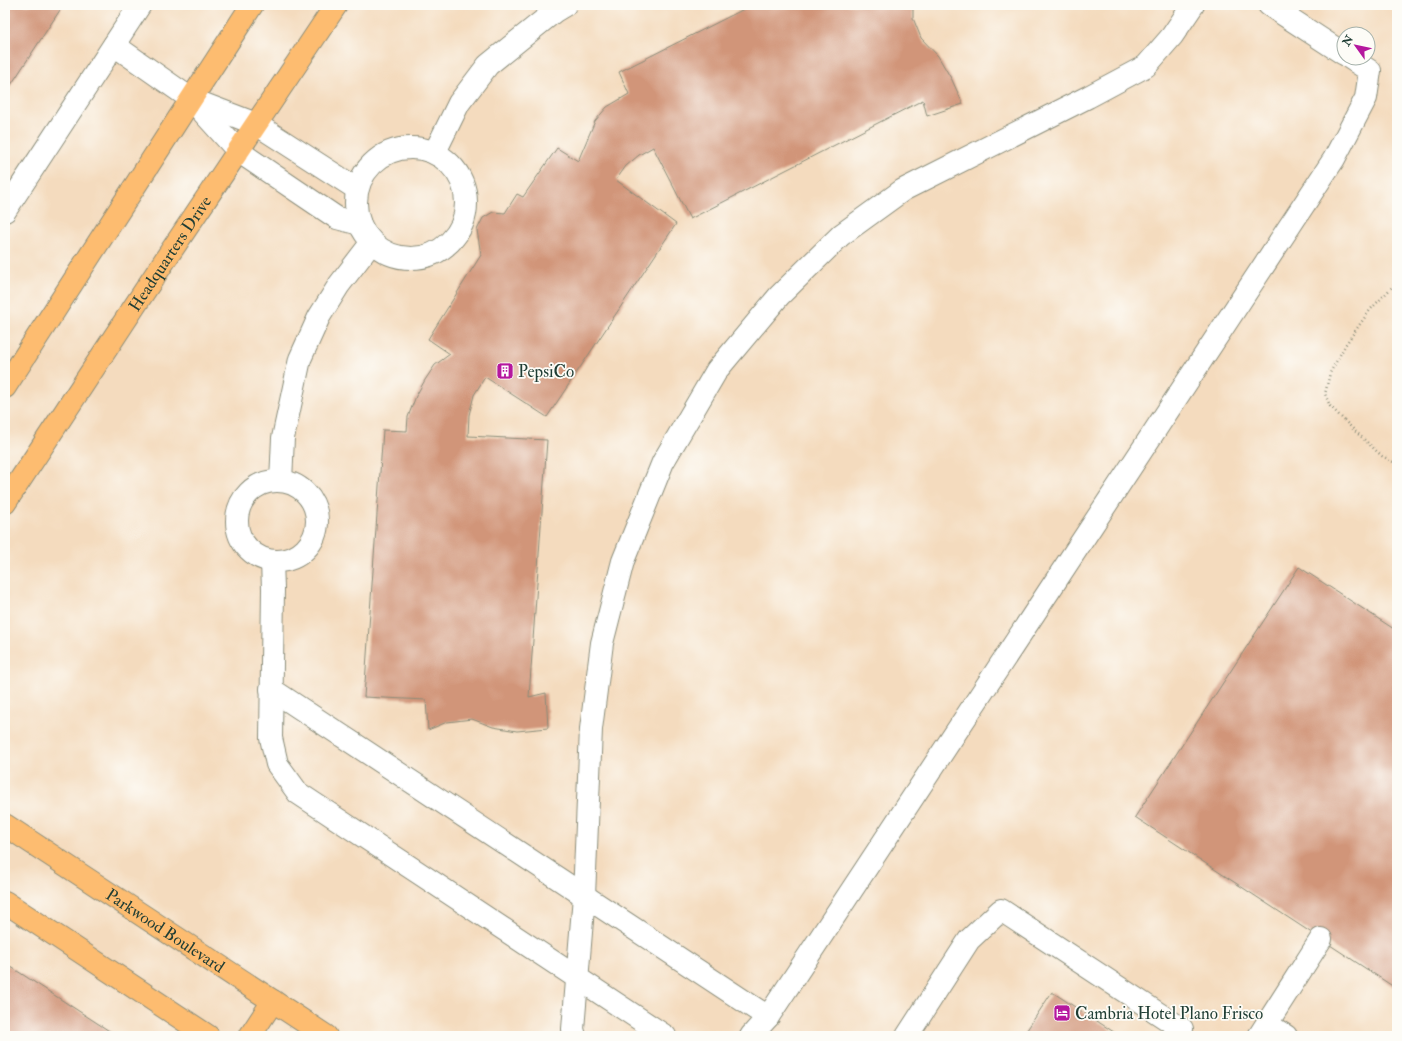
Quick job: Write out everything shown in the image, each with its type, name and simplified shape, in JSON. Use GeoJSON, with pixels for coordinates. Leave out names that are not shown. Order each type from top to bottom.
{"type":"FeatureCollection","features":[{"type":"Feature","properties":{"kind":"main road"},"geometry":{"type":"LineString","coordinates":[[5,387],[252,5]]}},
{"type":"Feature","properties":{"kind":"main road","name":"Headquarters Drive"},"geometry":{"type":"LineString","coordinates":[[5,502],[336,5]]}},
{"type":"Feature","properties":{"kind":"main road","name":"Parkwood Boulevard"},"geometry":{"type":"LineString","coordinates":[[5,825],[326,1036]]}},
{"type":"Feature","properties":{"kind":"main road"},"geometry":{"type":"LineString","coordinates":[[5,902],[208,1036]]}},
{"type":"Feature","properties":{"kind":"main road"},"geometry":{"type":"LineString","coordinates":[[250,1036],[273,1001]]}},
{"type":"Feature","properties":{"kind":"lane"},"geometry":{"type":"LineString","coordinates":[[5,211],[140,5]]}},
{"type":"Feature","properties":{"kind":"lane"},"geometry":{"type":"LineString","coordinates":[[435,152],[459,103],[488,65],[554,11],[565,5]]}},
{"type":"Feature","properties":{"kind":"lane"},"geometry":{"type":"LineString","coordinates":[[575,1036],[573,1029],[584,896],[591,729],[600,653],[623,561],[663,462],[717,370],[779,296],[844,233],[903,190],[1088,97],[1146,66],[1172,36],[1193,5]]}},
{"type":"Feature","properties":{"kind":"lane"},"geometry":{"type":"LineString","coordinates":[[1270,5],[1336,49]]}},
{"type":"Feature","properties":{"kind":"lane"},"geometry":{"type":"LineString","coordinates":[[114,45],[191,99],[238,151],[337,218],[360,224]]}},
{"type":"Feature","properties":{"kind":"lane"},"geometry":{"type":"LineString","coordinates":[[750,1036],[768,1017],[1334,159],[1366,98],[1370,71],[1362,66]]}},
{"type":"Feature","properties":{"kind":"lane"},"geometry":{"type":"LineString","coordinates":[[191,99],[256,124],[357,189]]}},
{"type":"Feature","properties":{"kind":"lane"},"geometry":{"type":"LineString","coordinates":[[412,147],[435,152],[456,170],[467,195],[463,222],[448,245],[423,257],[396,256],[372,242],[360,224],[356,207],[357,189],[368,167],[388,152],[412,147]]}},
{"type":"Feature","properties":{"kind":"lane"},"geometry":{"type":"LineString","coordinates":[[281,481],[283,438],[300,359],[319,317],[339,285],[372,242]]}},
{"type":"Feature","properties":{"kind":"lane"},"geometry":{"type":"LineString","coordinates":[[281,481],[296,486],[308,496],[316,510],[317,525],[312,541],[302,553],[288,560],[272,561],[256,555],[243,542],[237,526],[239,508],[249,493],[264,483],[281,481]]}},
{"type":"Feature","properties":{"kind":"lane"},"geometry":{"type":"LineString","coordinates":[[272,561],[271,738],[277,764],[298,793],[665,1036]]}},
{"type":"Feature","properties":{"kind":"lane"},"geometry":{"type":"LineString","coordinates":[[271,689],[768,1017]]}},
{"type":"Feature","properties":{"kind":"lane"},"geometry":{"type":"LineString","coordinates":[[907,1036],[969,940],[1001,910],[1183,1034]]}},
{"type":"Feature","properties":{"kind":"lane"},"geometry":{"type":"LineString","coordinates":[[1286,1036],[1263,1030],[1321,939]]}},
{"type":"Feature","properties":{"kind":"path"},"geometry":{"type":"LineString","coordinates":[[1397,282],[1370,310],[1346,344],[1330,373],[1325,394],[1330,406],[1356,432],[1382,456],[1397,464]]}},
{"type":"Feature","properties":{"kind":"building"},"geometry":{"type":"Polygon","coordinates":[[[5,5],[59,5],[62,7],[5,94],[5,5]]]}},
{"type":"Feature","properties":{"kind":"building","name":"PepsiCo"},"geometry":{"type":"Polygon","coordinates":[[[752,5],[913,5],[913,18],[921,38],[938,56],[952,80],[963,104],[927,116],[923,100],[690,219],[653,147],[639,155],[626,166],[616,180],[676,224],[547,417],[485,377],[474,395],[469,415],[468,436],[547,440],[529,697],[546,693],[548,728],[517,731],[493,727],[472,719],[447,722],[428,730],[426,700],[364,697],[383,430],[407,431],[408,417],[416,396],[435,365],[450,354],[428,339],[481,255],[477,230],[483,218],[493,212],[505,213],[517,194],[523,197],[557,148],[578,161],[595,121],[607,107],[629,94],[619,72],[752,5]]]}},
{"type":"Feature","properties":{"kind":"building"},"geometry":{"type":"Polygon","coordinates":[[[1299,567],[1397,631],[1397,989],[1135,817],[1299,567]]]}},
{"type":"Feature","properties":{"kind":"building"},"geometry":{"type":"Polygon","coordinates":[[[8,965],[117,1036],[5,1036],[5,970],[8,965]]]}},
{"type":"Feature","properties":{"kind":"building","name":"Cambria Hotel Plano Frisco"},"geometry":{"type":"Polygon","coordinates":[[[1052,992],[1120,1036],[1023,1036],[1052,992]]]}},
{"type":"Feature","properties":{"kind":"place","name":"PepsiCo"},"geometry":{"type":"Point","coordinates":[505,371]}},
{"type":"Feature","properties":{"kind":"place","name":"Cambria Hotel Plano Frisco"},"geometry":{"type":"Point","coordinates":[1062,1013]}}]}
